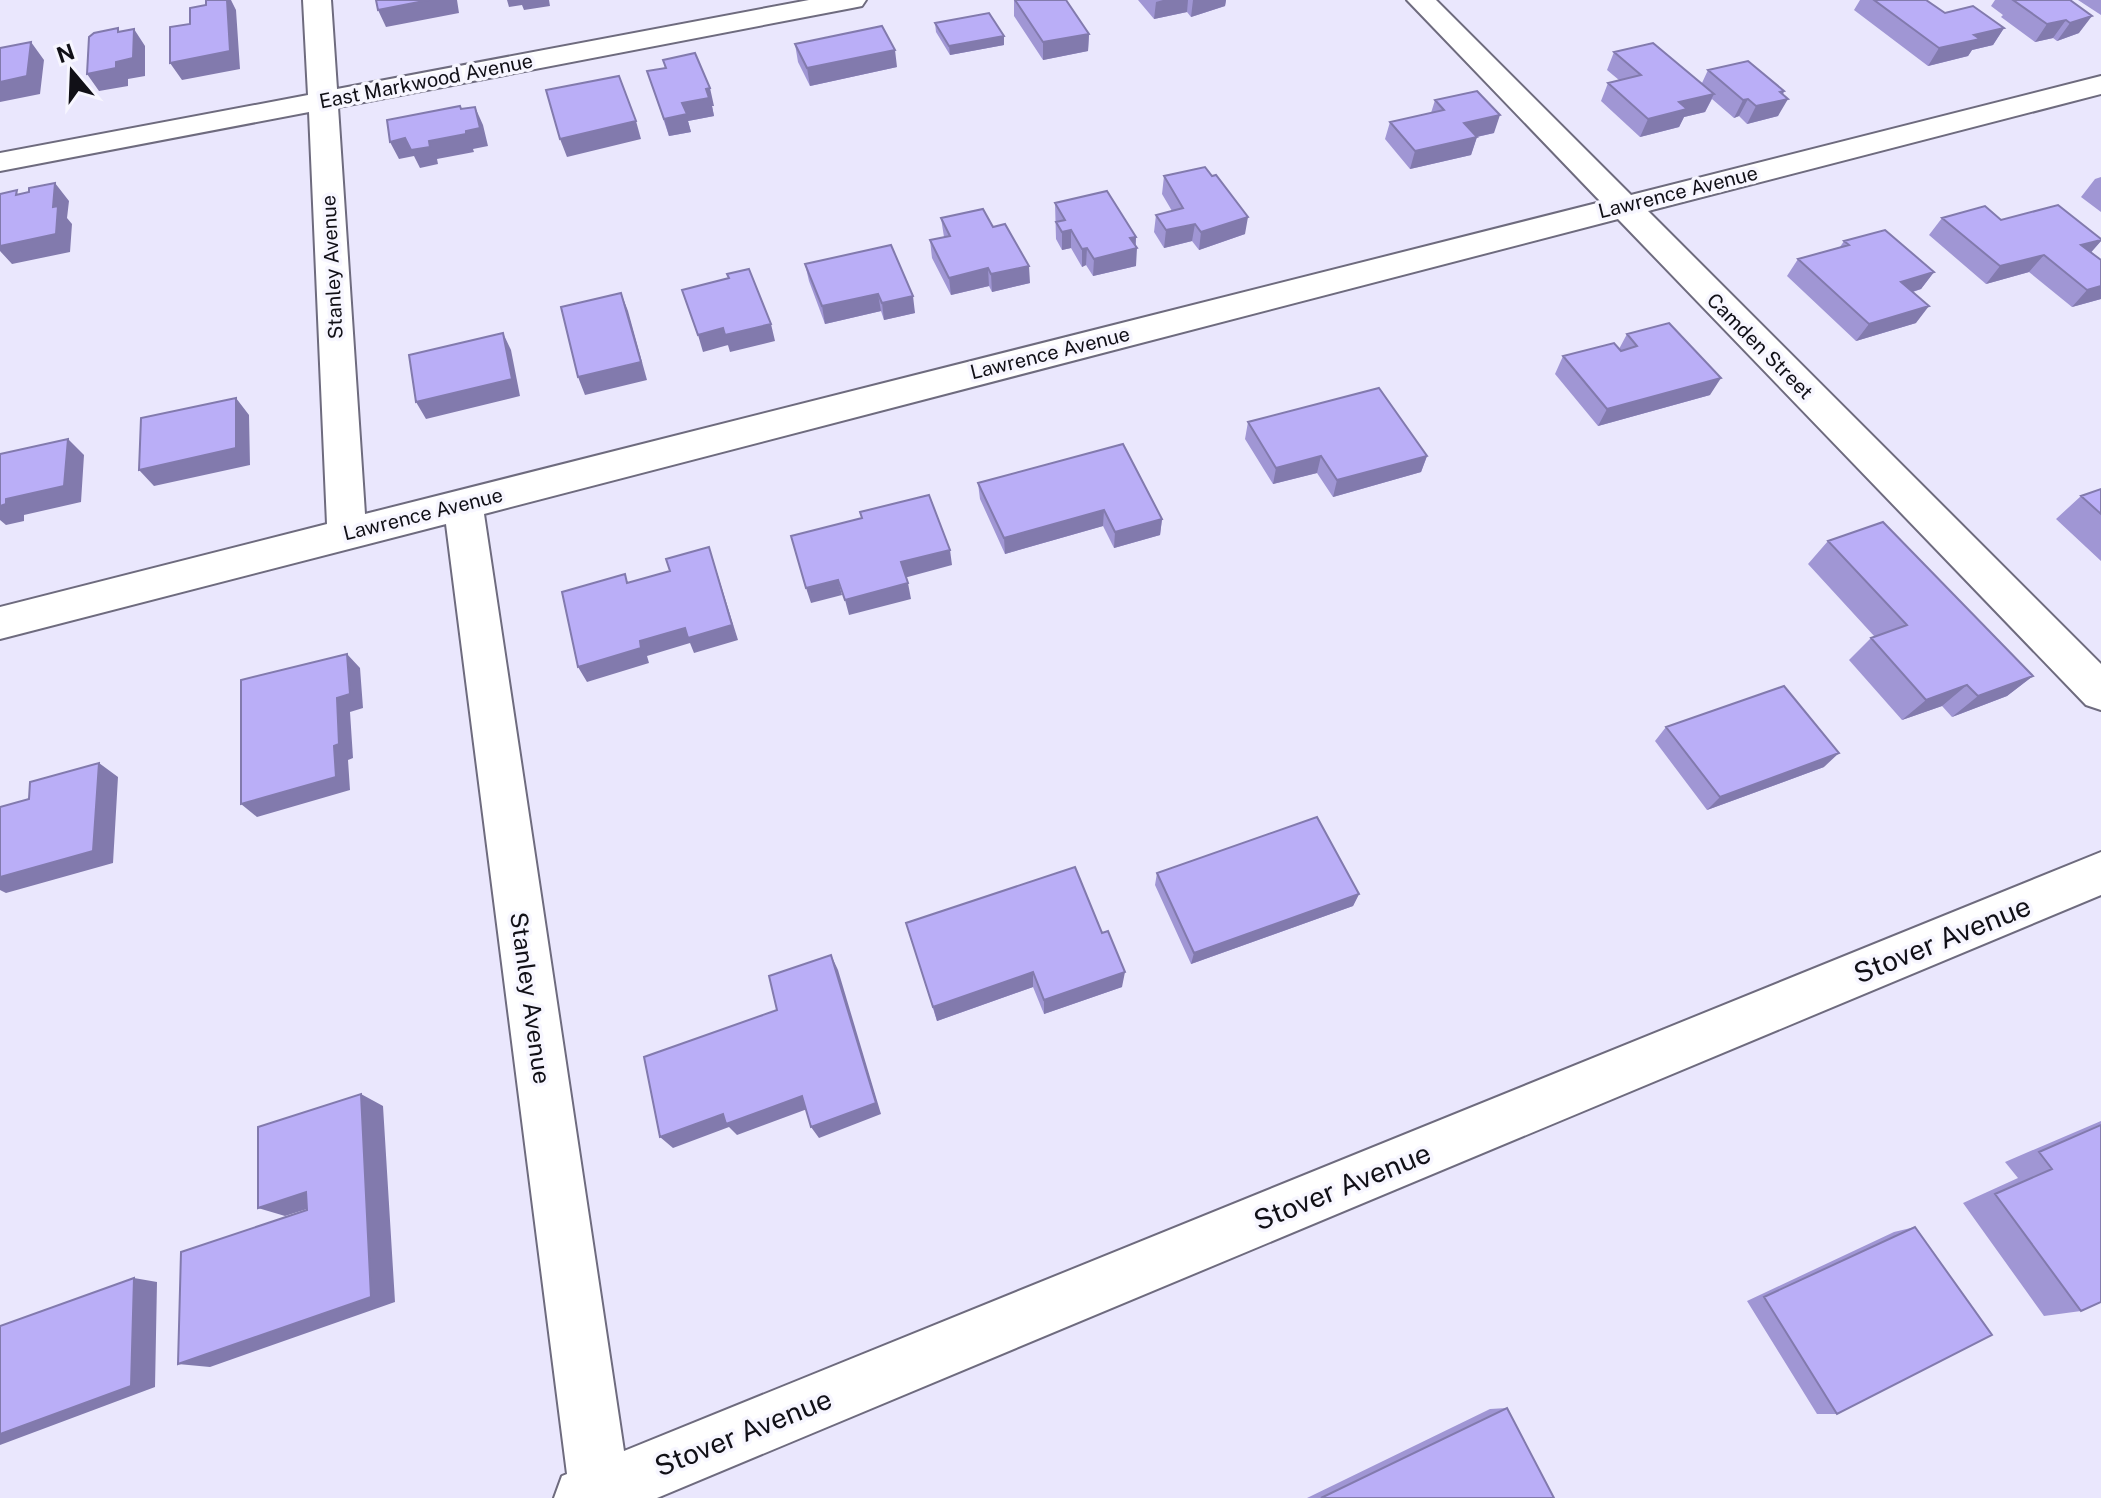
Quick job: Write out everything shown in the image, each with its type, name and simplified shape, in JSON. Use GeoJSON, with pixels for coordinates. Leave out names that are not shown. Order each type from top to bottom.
{"type":"FeatureCollection","features":[{"type":"Feature","properties":{"kind":"street","name":"Stanley Avenue"},"geometry":{"type":"LineString","coordinates":[[317,0],[347,533]]}},
{"type":"Feature","properties":{"kind":"street","name":"East Markwood Avenue"},"geometry":{"type":"LineString","coordinates":[[0,162],[852,0]]}},
{"type":"Feature","properties":{"kind":"street","name":"Camden Street"},"geometry":{"type":"LineString","coordinates":[[1421,0],[2101,692]]}},
{"type":"Feature","properties":{"kind":"street","name":"Lawrence Avenue"},"geometry":{"type":"LineString","coordinates":[[0,623],[2101,85]]}},
{"type":"Feature","properties":{"kind":"street","name":"Stanley Avenue"},"geometry":{"type":"LineString","coordinates":[[463,504],[592,1495]]}},
{"type":"Feature","properties":{"kind":"street","name":"Stover Avenue"},"geometry":{"type":"LineString","coordinates":[[592,1495],[2101,873]]}},
{"type":"Feature","properties":{"kind":"building"},"geometry":{"type":"Polygon","coordinates":[[[206,0],[227,0],[230,51],[170,63],[170,27],[190,24],[190,8],[206,5],[206,0]]]}},
{"type":"Feature","properties":{"kind":"building"},"geometry":{"type":"Polygon","coordinates":[[[376,0],[429,0],[378,10],[376,0]]]}},
{"type":"Feature","properties":{"kind":"building"},"geometry":{"type":"Polygon","coordinates":[[[1015,0],[1066,0],[1089,34],[1043,42],[1015,0]]]}},
{"type":"Feature","properties":{"kind":"building"},"geometry":{"type":"Polygon","coordinates":[[[1874,0],[1926,0],[1945,13],[1973,6],[2004,28],[1974,35],[1980,39],[1939,48],[1874,0]]]}},
{"type":"Feature","properties":{"kind":"building"},"geometry":{"type":"Polygon","coordinates":[[[2013,0],[2070,0],[2092,16],[2070,23],[2066,20],[2047,24],[2013,0]]]}},
{"type":"Feature","properties":{"kind":"building"},"geometry":{"type":"Polygon","coordinates":[[[989,13],[1004,36],[949,46],[935,23],[989,13]]]}},
{"type":"Feature","properties":{"kind":"building"},"geometry":{"type":"Polygon","coordinates":[[[882,26],[895,50],[807,68],[795,44],[882,26]]]}},
{"type":"Feature","properties":{"kind":"building"},"geometry":{"type":"Polygon","coordinates":[[[118,28],[118,32],[134,29],[133,58],[116,62],[116,68],[87,74],[89,37],[118,28]]]}},
{"type":"Feature","properties":{"kind":"building"},"geometry":{"type":"Polygon","coordinates":[[[31,42],[27,76],[0,82],[0,48],[31,42]]]}},
{"type":"Feature","properties":{"kind":"building"},"geometry":{"type":"Polygon","coordinates":[[[1653,43],[1714,94],[1679,102],[1687,109],[1648,119],[1608,83],[1641,75],[1614,52],[1653,43]]]}},
{"type":"Feature","properties":{"kind":"building"},"geometry":{"type":"Polygon","coordinates":[[[695,53],[710,88],[706,89],[709,98],[682,103],[687,114],[664,119],[647,71],[666,68],[663,60],[695,53]]]}},
{"type":"Feature","properties":{"kind":"building"},"geometry":{"type":"Polygon","coordinates":[[[1748,61],[1784,91],[1780,92],[1788,99],[1756,106],[1748,99],[1743,100],[1708,70],[1748,61]]]}},
{"type":"Feature","properties":{"kind":"building"},"geometry":{"type":"Polygon","coordinates":[[[619,76],[636,121],[560,139],[546,90],[619,76]]]}},
{"type":"Feature","properties":{"kind":"building"},"geometry":{"type":"Polygon","coordinates":[[[1477,91],[1500,115],[1464,123],[1477,137],[1415,151],[1390,122],[1444,110],[1435,100],[1477,91]]]}},
{"type":"Feature","properties":{"kind":"building"},"geometry":{"type":"Polygon","coordinates":[[[460,106],[461,109],[475,107],[480,128],[429,141],[430,147],[411,150],[405,138],[390,142],[387,120],[460,106]]]}},
{"type":"Feature","properties":{"kind":"building"},"geometry":{"type":"Polygon","coordinates":[[[1205,167],[1212,176],[1216,175],[1248,217],[1201,232],[1195,224],[1166,230],[1156,215],[1183,208],[1164,176],[1205,167]]]}},
{"type":"Feature","properties":{"kind":"building"},"geometry":{"type":"Polygon","coordinates":[[[55,183],[53,207],[58,206],[56,234],[0,246],[0,194],[17,190],[16,195],[29,192],[29,188],[55,183]]]}},
{"type":"Feature","properties":{"kind":"building"},"geometry":{"type":"Polygon","coordinates":[[[1107,191],[1136,237],[1130,238],[1137,248],[1094,259],[1087,248],[1082,249],[1071,230],[1062,232],[1056,222],[1065,220],[1055,203],[1107,191]]]}},
{"type":"Feature","properties":{"kind":"building"},"geometry":{"type":"Polygon","coordinates":[[[2058,205],[2101,239],[2081,245],[2101,260],[2101,286],[2087,290],[2044,255],[2000,266],[1942,218],[1985,206],[2001,220],[2058,205]]]}},
{"type":"Feature","properties":{"kind":"building"},"geometry":{"type":"Polygon","coordinates":[[[983,209],[993,227],[1005,224],[1029,266],[991,274],[988,268],[949,278],[930,240],[950,236],[941,218],[983,209]]]}},
{"type":"Feature","properties":{"kind":"building"},"geometry":{"type":"Polygon","coordinates":[[[1885,230],[1934,272],[1901,282],[1929,306],[1869,324],[1798,259],[1849,245],[1844,241],[1885,230]]]}},
{"type":"Feature","properties":{"kind":"building"},"geometry":{"type":"Polygon","coordinates":[[[891,245],[913,296],[882,303],[878,294],[822,306],[805,264],[891,245]]]}},
{"type":"Feature","properties":{"kind":"building"},"geometry":{"type":"Polygon","coordinates":[[[749,269],[771,324],[725,335],[723,328],[698,335],[682,290],[729,278],[727,274],[749,269]]]}},
{"type":"Feature","properties":{"kind":"building"},"geometry":{"type":"Polygon","coordinates":[[[621,293],[641,362],[578,377],[561,307],[621,293]]]}},
{"type":"Feature","properties":{"kind":"building"},"geometry":{"type":"Polygon","coordinates":[[[1669,323],[1721,378],[1607,409],[1563,356],[1614,343],[1621,351],[1637,346],[1627,334],[1669,323]]]}},
{"type":"Feature","properties":{"kind":"building"},"geometry":{"type":"Polygon","coordinates":[[[503,333],[512,379],[416,402],[409,355],[503,333]]]}},
{"type":"Feature","properties":{"kind":"building"},"geometry":{"type":"Polygon","coordinates":[[[1379,388],[1427,456],[1337,480],[1321,456],[1276,468],[1248,422],[1379,388]]]}},
{"type":"Feature","properties":{"kind":"building"},"geometry":{"type":"Polygon","coordinates":[[[236,398],[236,448],[139,470],[141,418],[236,398]]]}},
{"type":"Feature","properties":{"kind":"building"},"geometry":{"type":"Polygon","coordinates":[[[68,439],[64,486],[6,499],[6,504],[0,506],[0,454],[68,439]]]}},
{"type":"Feature","properties":{"kind":"building"},"geometry":{"type":"Polygon","coordinates":[[[1123,444],[1162,519],[1115,532],[1104,510],[1004,538],[978,483],[1123,444]]]}},
{"type":"Feature","properties":{"kind":"building"},"geometry":{"type":"Polygon","coordinates":[[[2101,489],[2101,514],[2081,496],[2101,489]]]}},
{"type":"Feature","properties":{"kind":"building"},"geometry":{"type":"Polygon","coordinates":[[[929,495],[950,550],[901,562],[908,583],[845,600],[838,580],[806,588],[791,536],[862,518],[860,512],[929,495]]]}},
{"type":"Feature","properties":{"kind":"building"},"geometry":{"type":"Polygon","coordinates":[[[1883,522],[2033,676],[1978,696],[1967,685],[1926,700],[1871,638],[1907,625],[1828,541],[1883,522]]]}},
{"type":"Feature","properties":{"kind":"building"},"geometry":{"type":"Polygon","coordinates":[[[709,547],[732,625],[688,638],[685,628],[640,641],[641,648],[578,667],[562,592],[625,574],[627,583],[670,571],[666,559],[709,547]]]}},
{"type":"Feature","properties":{"kind":"building"},"geometry":{"type":"Polygon","coordinates":[[[347,654],[350,694],[337,698],[339,744],[334,746],[336,777],[241,804],[241,680],[347,654]]]}},
{"type":"Feature","properties":{"kind":"building"},"geometry":{"type":"Polygon","coordinates":[[[1784,686],[1839,753],[1720,797],[1666,727],[1784,686]]]}},
{"type":"Feature","properties":{"kind":"building"},"geometry":{"type":"Polygon","coordinates":[[[99,763],[93,851],[0,877],[0,807],[29,799],[30,782],[99,763]]]}},
{"type":"Feature","properties":{"kind":"building"},"geometry":{"type":"Polygon","coordinates":[[[1317,817],[1359,894],[1194,953],[1157,873],[1317,817]]]}},
{"type":"Feature","properties":{"kind":"building"},"geometry":{"type":"Polygon","coordinates":[[[1075,867],[1102,933],[1108,931],[1125,972],[1044,1000],[1033,972],[933,1007],[906,923],[1075,867]]]}},
{"type":"Feature","properties":{"kind":"building"},"geometry":{"type":"Polygon","coordinates":[[[831,955],[876,1103],[811,1127],[802,1096],[726,1124],[723,1114],[660,1137],[644,1057],[777,1010],[769,976],[831,955]]]}},
{"type":"Feature","properties":{"kind":"building"},"geometry":{"type":"Polygon","coordinates":[[[361,1094],[371,1297],[178,1364],[181,1252],[307,1210],[306,1192],[258,1208],[258,1127],[361,1094]]]}},
{"type":"Feature","properties":{"kind":"building"},"geometry":{"type":"Polygon","coordinates":[[[2101,1125],[2101,1302],[2081,1311],[1995,1194],[2052,1169],[2039,1152],[2101,1125]]]}},
{"type":"Feature","properties":{"kind":"building"},"geometry":{"type":"Polygon","coordinates":[[[1915,1227],[1992,1335],[1837,1414],[1764,1297],[1915,1227]]]}},
{"type":"Feature","properties":{"kind":"building"},"geometry":{"type":"Polygon","coordinates":[[[134,1278],[131,1386],[0,1434],[0,1326],[134,1278]]]}},
{"type":"Feature","properties":{"kind":"building"},"geometry":{"type":"Polygon","coordinates":[[[1507,1408],[1554,1498],[1321,1498],[1507,1408]]]}}]}
